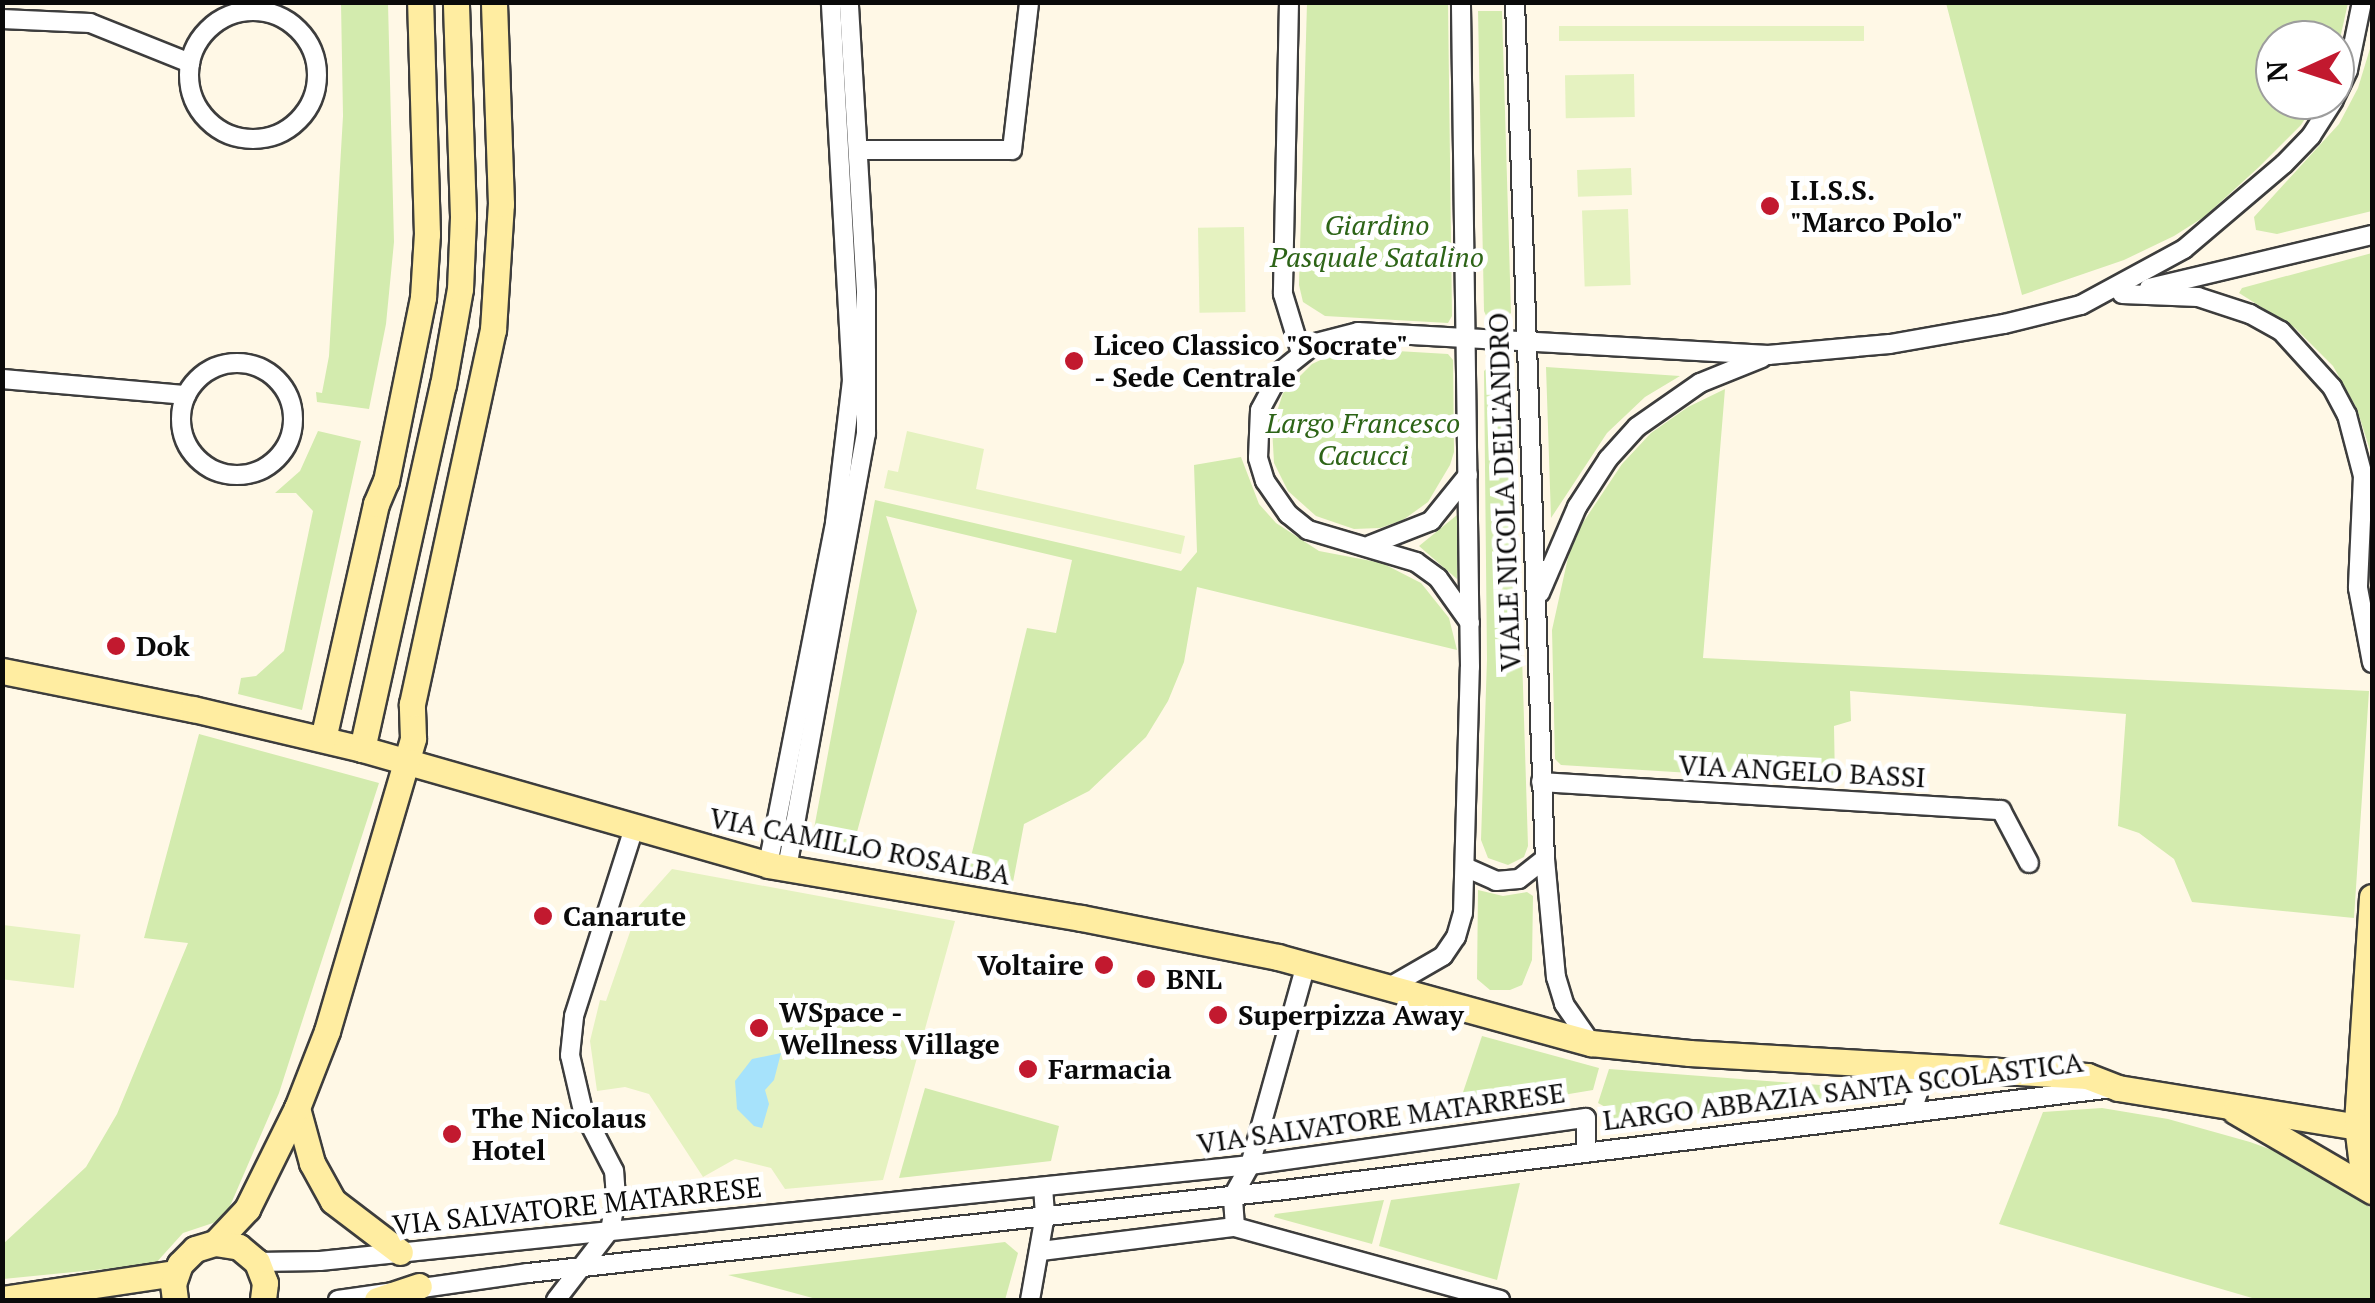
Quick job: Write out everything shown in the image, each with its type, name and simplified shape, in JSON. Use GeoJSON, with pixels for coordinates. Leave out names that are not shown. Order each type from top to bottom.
{"type":"FeatureCollection","features":[{"type":"Feature","properties":{"kind":"main road"},"geometry":{"type":"LineString","coordinates":[[322,739],[376,504],[386,481],[422,297],[427,234],[420,2]]}},
{"type":"Feature","properties":{"kind":"main road"},"geometry":{"type":"LineString","coordinates":[[362,749],[460,290],[463,216],[456,2]]}},
{"type":"Feature","properties":{"kind":"main road"},"geometry":{"type":"LineString","coordinates":[[175,1300],[176,1273],[187,1256],[215,1243],[247,1209],[297,1108],[327,1031],[407,760],[412,738],[412,704],[494,330],[501,204],[494,2]]}},
{"type":"Feature","properties":{"kind":"main road"},"geometry":{"type":"LineString","coordinates":[[376,504],[406,552]]}},
{"type":"Feature","properties":{"kind":"main road","name":"VIA CAMILLO ROSALBA"},"geometry":{"type":"LineString","coordinates":[[2,671],[407,760],[778,867],[1170,934],[1306,964],[1591,1042]]}},
{"type":"Feature","properties":{"kind":"main road"},"geometry":{"type":"LineString","coordinates":[[2372,897],[2364,1174],[2372,1190]]}},
{"type":"Feature","properties":{"kind":"main road","name":"LARGO ABBAZIA SANTA SCOLASTICA"},"geometry":{"type":"LineString","coordinates":[[1591,1042],[2087,1076],[2118,1088]]}},
{"type":"Feature","properties":{"kind":"main road"},"geometry":{"type":"LineString","coordinates":[[2118,1088],[2365,1127]]}},
{"type":"Feature","properties":{"kind":"main road"},"geometry":{"type":"LineString","coordinates":[[2222,1103],[2372,1190]]}},
{"type":"Feature","properties":{"kind":"main road"},"geometry":{"type":"LineString","coordinates":[[297,1108],[312,1163],[332,1201],[400,1252]]}},
{"type":"Feature","properties":{"kind":"main road"},"geometry":{"type":"LineString","coordinates":[[247,1209],[253,1258],[265,1283],[264,1300]]}},
{"type":"Feature","properties":{"kind":"main road"},"geometry":{"type":"LineString","coordinates":[[215,1243],[253,1258]]}},
{"type":"Feature","properties":{"kind":"main road"},"geometry":{"type":"LineString","coordinates":[[2,1300],[176,1273]]}},
{"type":"Feature","properties":{"kind":"main road"},"geometry":{"type":"LineString","coordinates":[[377,1300],[419,1286]]}},
{"type":"Feature","properties":{"kind":"street"},"geometry":{"type":"LineString","coordinates":[[778,867],[835,523],[852,380],[831,2]]}},
{"type":"Feature","properties":{"kind":"street"},"geometry":{"type":"LineString","coordinates":[[789,806],[866,434],[869,379],[849,2]]}},
{"type":"Feature","properties":{"kind":"street"},"geometry":{"type":"LineString","coordinates":[[858,150],[1012,150],[1029,2]]}},
{"type":"Feature","properties":{"kind":"street"},"geometry":{"type":"LineString","coordinates":[[1289,2],[1283,294],[1300,353]]}},
{"type":"Feature","properties":{"kind":"street","name":"VIALE NICOLA DELL'ANDRO"},"geometry":{"type":"LineString","coordinates":[[1391,986],[1443,956],[1456,937],[1463,913],[1470,623],[1461,2]]}},
{"type":"Feature","properties":{"kind":"street","name":"VIALE NICOLA DELL'ANDRO"},"geometry":{"type":"LineString","coordinates":[[1515,2],[1545,859],[1556,977],[1564,1004],[1591,1042]]}},
{"type":"Feature","properties":{"kind":"street"},"geometry":{"type":"LineString","coordinates":[[2355,36],[2362,2]]}},
{"type":"Feature","properties":{"kind":"street"},"geometry":{"type":"LineString","coordinates":[[259,10],[285,18],[302,33],[311,46],[318,81],[312,103],[287,130],[261,139],[229,135],[200,112],[191,92],[190,63],[211,26],[226,16],[259,10]]}},
{"type":"Feature","properties":{"kind":"street"},"geometry":{"type":"LineString","coordinates":[[2,19],[90,23],[190,63]]}},
{"type":"Feature","properties":{"kind":"street"},"geometry":{"type":"LineString","coordinates":[[2081,305],[2184,248],[2227,217],[2312,136],[2322,120]]}},
{"type":"Feature","properties":{"kind":"street"},"geometry":{"type":"LineString","coordinates":[[1470,623],[1438,578],[1416,562],[1370,545],[1344,543],[1308,530],[1288,514],[1264,480],[1258,458],[1260,410],[1281,370],[1300,353],[1332,336],[1358,332],[1768,355],[1956,334],[2372,235]]}},
{"type":"Feature","properties":{"kind":"street"},"geometry":{"type":"LineString","coordinates":[[2122,294],[2198,297],[2250,314],[2281,331],[2332,387],[2347,415],[2363,476],[2358,588],[2372,664]]}},
{"type":"Feature","properties":{"kind":"street"},"geometry":{"type":"LineString","coordinates":[[1536,603],[1555,550],[1578,507],[1608,459],[1627,438],[1655,411],[1700,383],[1768,355]]}},
{"type":"Feature","properties":{"kind":"street"},"geometry":{"type":"LineString","coordinates":[[225,363],[260,367],[287,391],[294,410],[290,442],[261,471],[246,476],[212,470],[196,458],[184,438],[180,418],[186,395],[208,370],[225,363]]}},
{"type":"Feature","properties":{"kind":"street"},"geometry":{"type":"LineString","coordinates":[[2,378],[186,395]]}},
{"type":"Feature","properties":{"kind":"street"},"geometry":{"type":"LineString","coordinates":[[1370,545],[1430,521],[1468,475]]}},
{"type":"Feature","properties":{"kind":"street","name":"VIA ANGELO BASSI"},"geometry":{"type":"LineString","coordinates":[[1541,782],[2002,810],[2028,863]]}},
{"type":"Feature","properties":{"kind":"street"},"geometry":{"type":"LineString","coordinates":[[556,1300],[610,1230],[614,1172],[577,1092],[570,1055],[574,1016],[634,828]]}},
{"type":"Feature","properties":{"kind":"street"},"geometry":{"type":"LineString","coordinates":[[1464,868],[1496,881],[1519,879],[1545,859]]}},
{"type":"Feature","properties":{"kind":"street"},"geometry":{"type":"LineString","coordinates":[[1235,1228],[1233,1196],[1250,1165],[1306,964]]}},
{"type":"Feature","properties":{"kind":"street"},"geometry":{"type":"LineString","coordinates":[[1912,1110],[1918,1092],[1917,1067]]}},
{"type":"Feature","properties":{"kind":"street","name":"LARGO ABBAZIA SANTA SCOLASTICA"},"geometry":{"type":"LineString","coordinates":[[1586,1152],[2118,1088]]}},
{"type":"Feature","properties":{"kind":"street","name":"VIA SALVATORE MATARRESE"},"geometry":{"type":"LineString","coordinates":[[253,1258],[277,1265],[1043,1188],[1250,1165],[1586,1118],[1586,1152],[1233,1196],[419,1286],[338,1300]]}},
{"type":"Feature","properties":{"kind":"street"},"geometry":{"type":"LineString","coordinates":[[1030,1300],[1045,1215],[1043,1188]]}},
{"type":"Feature","properties":{"kind":"street"},"geometry":{"type":"LineString","coordinates":[[1040,1251],[1235,1228],[1500,1300]]}},
{"type":"Feature","properties":{"kind":"green space"},"geometry":{"type":"Polygon","coordinates":[[[1946,2],[2348,3],[2344,20],[2255,20],[2255,120],[2304,120],[2204,217],[2124,260],[2022,295],[1946,2]]]}},
{"type":"Feature","properties":{"kind":"green space"},"geometry":{"type":"Polygon","coordinates":[[[341,3],[388,3],[394,242],[386,324],[369,409],[317,402],[316,392],[322,393],[329,356],[343,116],[341,3]]]}},
{"type":"Feature","properties":{"kind":"green space","name":"Giardino Pasquale Satalino"},"geometry":{"type":"Polygon","coordinates":[[[1307,3],[1448,3],[1452,316],[1448,323],[1325,316],[1303,302],[1299,285],[1307,3]]]}},
{"type":"Feature","properties":{"kind":"green space"},"geometry":{"type":"Polygon","coordinates":[[[1478,11],[1502,11],[1511,313],[1504,319],[1487,318],[1484,311],[1478,11]]]}},
{"type":"Feature","properties":{"kind":"green space"},"geometry":{"type":"Polygon","coordinates":[[[1559,26],[1864,26],[1864,41],[1559,41],[1559,26]]]}},
{"type":"Feature","properties":{"kind":"green space"},"geometry":{"type":"Polygon","coordinates":[[[2372,42],[2372,211],[2277,234],[2256,230],[2254,217],[2341,120],[2355,120],[2358,88],[2372,42]]]}},
{"type":"Feature","properties":{"kind":"green space"},"geometry":{"type":"Polygon","coordinates":[[[1634,74],[1635,117],[1566,118],[1565,75],[1634,74]]]}},
{"type":"Feature","properties":{"kind":"green space"},"geometry":{"type":"Polygon","coordinates":[[[1631,168],[1632,195],[1578,197],[1577,170],[1631,168]]]}},
{"type":"Feature","properties":{"kind":"green space"},"geometry":{"type":"Polygon","coordinates":[[[1628,209],[1631,285],[1585,287],[1582,211],[1628,209]]]}},
{"type":"Feature","properties":{"kind":"green space"},"geometry":{"type":"Polygon","coordinates":[[[1244,227],[1245,312],[1199,313],[1198,228],[1244,227]]]}},
{"type":"Feature","properties":{"kind":"green space"},"geometry":{"type":"Polygon","coordinates":[[[2372,253],[2372,457],[2357,409],[2333,366],[2295,328],[2239,293],[2242,288],[2372,253]]]}},
{"type":"Feature","properties":{"kind":"green space","name":"Largo Francesco Cacucci"},"geometry":{"type":"Polygon","coordinates":[[[1346,348],[1448,354],[1453,360],[1454,452],[1450,465],[1428,502],[1403,520],[1380,528],[1354,529],[1316,516],[1288,491],[1274,463],[1272,427],[1283,393],[1312,364],[1346,348]]]}},
{"type":"Feature","properties":{"kind":"green space"},"geometry":{"type":"Polygon","coordinates":[[[1490,365],[1513,369],[1528,846],[1524,857],[1508,865],[1488,858],[1481,840],[1487,659],[1484,371],[1490,365]]]}},
{"type":"Feature","properties":{"kind":"green space"},"geometry":{"type":"Polygon","coordinates":[[[1546,367],[1680,376],[1645,397],[1607,433],[1551,518],[1546,367]]]}},
{"type":"Feature","properties":{"kind":"green space"},"geometry":{"type":"Polygon","coordinates":[[[1725,389],[1703,658],[2369,691],[2354,918],[2192,902],[2174,859],[2139,833],[2118,826],[2126,714],[1850,691],[1851,721],[1834,726],[1835,782],[1561,765],[1555,759],[1552,630],[1569,553],[1580,527],[1622,464],[1651,433],[1688,407],[1725,389]]]}},
{"type":"Feature","properties":{"kind":"green space"},"geometry":{"type":"Polygon","coordinates":[[[318,431],[361,441],[302,710],[238,694],[241,678],[256,676],[284,651],[313,511],[296,493],[275,493],[300,471],[318,431]]]}},
{"type":"Feature","properties":{"kind":"green space"},"geometry":{"type":"Polygon","coordinates":[[[907,431],[984,449],[976,489],[1185,536],[1181,554],[884,488],[888,470],[898,472],[907,431]]]}},
{"type":"Feature","properties":{"kind":"green space"},"geometry":{"type":"Polygon","coordinates":[[[1241,457],[1259,504],[1276,523],[1319,551],[1382,563],[1421,583],[1449,618],[1457,650],[1197,587],[1184,662],[1168,701],[1146,737],[1089,791],[1024,824],[1013,882],[967,873],[1027,628],[1056,633],[1072,560],[886,516],[917,611],[851,854],[811,845],[875,500],[1181,571],[1197,552],[1194,465],[1241,457]]]}},
{"type":"Feature","properties":{"kind":"green space"},"geometry":{"type":"Polygon","coordinates":[[[1457,515],[1457,579],[1419,546],[1457,515]]]}},
{"type":"Feature","properties":{"kind":"green space"},"geometry":{"type":"Polygon","coordinates":[[[199,734],[379,783],[279,1093],[227,1213],[219,1221],[183,1233],[155,1264],[3,1279],[3,1244],[86,1167],[117,1114],[188,943],[144,938],[199,734]]]}},
{"type":"Feature","properties":{"kind":"green space","name":"WSpace - Wellness Village"},"geometry":{"type":"Polygon","coordinates":[[[672,869],[955,921],[883,1180],[785,1189],[771,1168],[735,1159],[703,1177],[649,1094],[625,1087],[597,1091],[590,1041],[600,1000],[606,1001],[639,906],[672,869]]]}},
{"type":"Feature","properties":{"kind":"green space"},"geometry":{"type":"Polygon","coordinates":[[[1478,890],[1503,896],[1527,892],[1533,896],[1532,960],[1522,985],[1510,990],[1490,990],[1477,979],[1478,890]]]}},
{"type":"Feature","properties":{"kind":"green space"},"geometry":{"type":"Polygon","coordinates":[[[3,925],[80,935],[74,988],[2,979],[3,925]]]}},
{"type":"Feature","properties":{"kind":"green space"},"geometry":{"type":"Polygon","coordinates":[[[1482,1036],[1599,1068],[1593,1090],[1456,1113],[1482,1036]]]}},
{"type":"Feature","properties":{"kind":"green space"},"geometry":{"type":"Polygon","coordinates":[[[1609,1069],[1873,1089],[1873,1096],[1610,1127],[1607,1108],[1598,1103],[1609,1069]]]}},
{"type":"Feature","properties":{"kind":"green space"},"geometry":{"type":"Polygon","coordinates":[[[925,1088],[1059,1126],[1051,1161],[899,1178],[925,1088]]]}},
{"type":"Feature","properties":{"kind":"green space"},"geometry":{"type":"Polygon","coordinates":[[[2102,1108],[2168,1119],[2250,1142],[2286,1155],[2348,1191],[2372,1209],[2372,1300],[2259,1300],[1999,1224],[2043,1112],[2102,1108]]]}},
{"type":"Feature","properties":{"kind":"green space"},"geometry":{"type":"Polygon","coordinates":[[[1520,1183],[1497,1280],[1379,1246],[1391,1200],[1520,1183]]]}},
{"type":"Feature","properties":{"kind":"green space"},"geometry":{"type":"Polygon","coordinates":[[[1384,1200],[1372,1244],[1274,1217],[1275,1214],[1384,1200]]]}},
{"type":"Feature","properties":{"kind":"green space"},"geometry":{"type":"Polygon","coordinates":[[[1005,1242],[1018,1253],[1005,1300],[820,1300],[728,1275],[1005,1242]]]}},
{"type":"Feature","properties":{"kind":"water"},"geometry":{"type":"Polygon","coordinates":[[[781,1053],[774,1080],[765,1090],[769,1104],[762,1128],[754,1126],[737,1109],[735,1081],[752,1059],[781,1053]]]}},
{"type":"Feature","properties":{"kind":"place","name":"I.I.S.S. \"Marco Polo\""},"geometry":{"type":"Point","coordinates":[1770,206]}},
{"type":"Feature","properties":{"kind":"place","name":"Liceo Classico \"Socrate\" - Sede Centrale"},"geometry":{"type":"Point","coordinates":[1074,361]}},
{"type":"Feature","properties":{"kind":"place","name":"Dok"},"geometry":{"type":"Point","coordinates":[116,646]}},
{"type":"Feature","properties":{"kind":"place","name":"Canarute"},"geometry":{"type":"Point","coordinates":[543,916]}},
{"type":"Feature","properties":{"kind":"place","name":"Voltaire"},"geometry":{"type":"Point","coordinates":[1104,965]}},
{"type":"Feature","properties":{"kind":"place","name":"BNL"},"geometry":{"type":"Point","coordinates":[1146,979]}},
{"type":"Feature","properties":{"kind":"place","name":"Superpizza Away"},"geometry":{"type":"Point","coordinates":[1218,1015]}},
{"type":"Feature","properties":{"kind":"place","name":"WSpace - Wellness Village"},"geometry":{"type":"Point","coordinates":[759,1028]}},
{"type":"Feature","properties":{"kind":"place","name":"Farmacia"},"geometry":{"type":"Point","coordinates":[1028,1069]}},
{"type":"Feature","properties":{"kind":"place","name":"The Nicolaus Hotel"},"geometry":{"type":"Point","coordinates":[452,1134]}}]}
